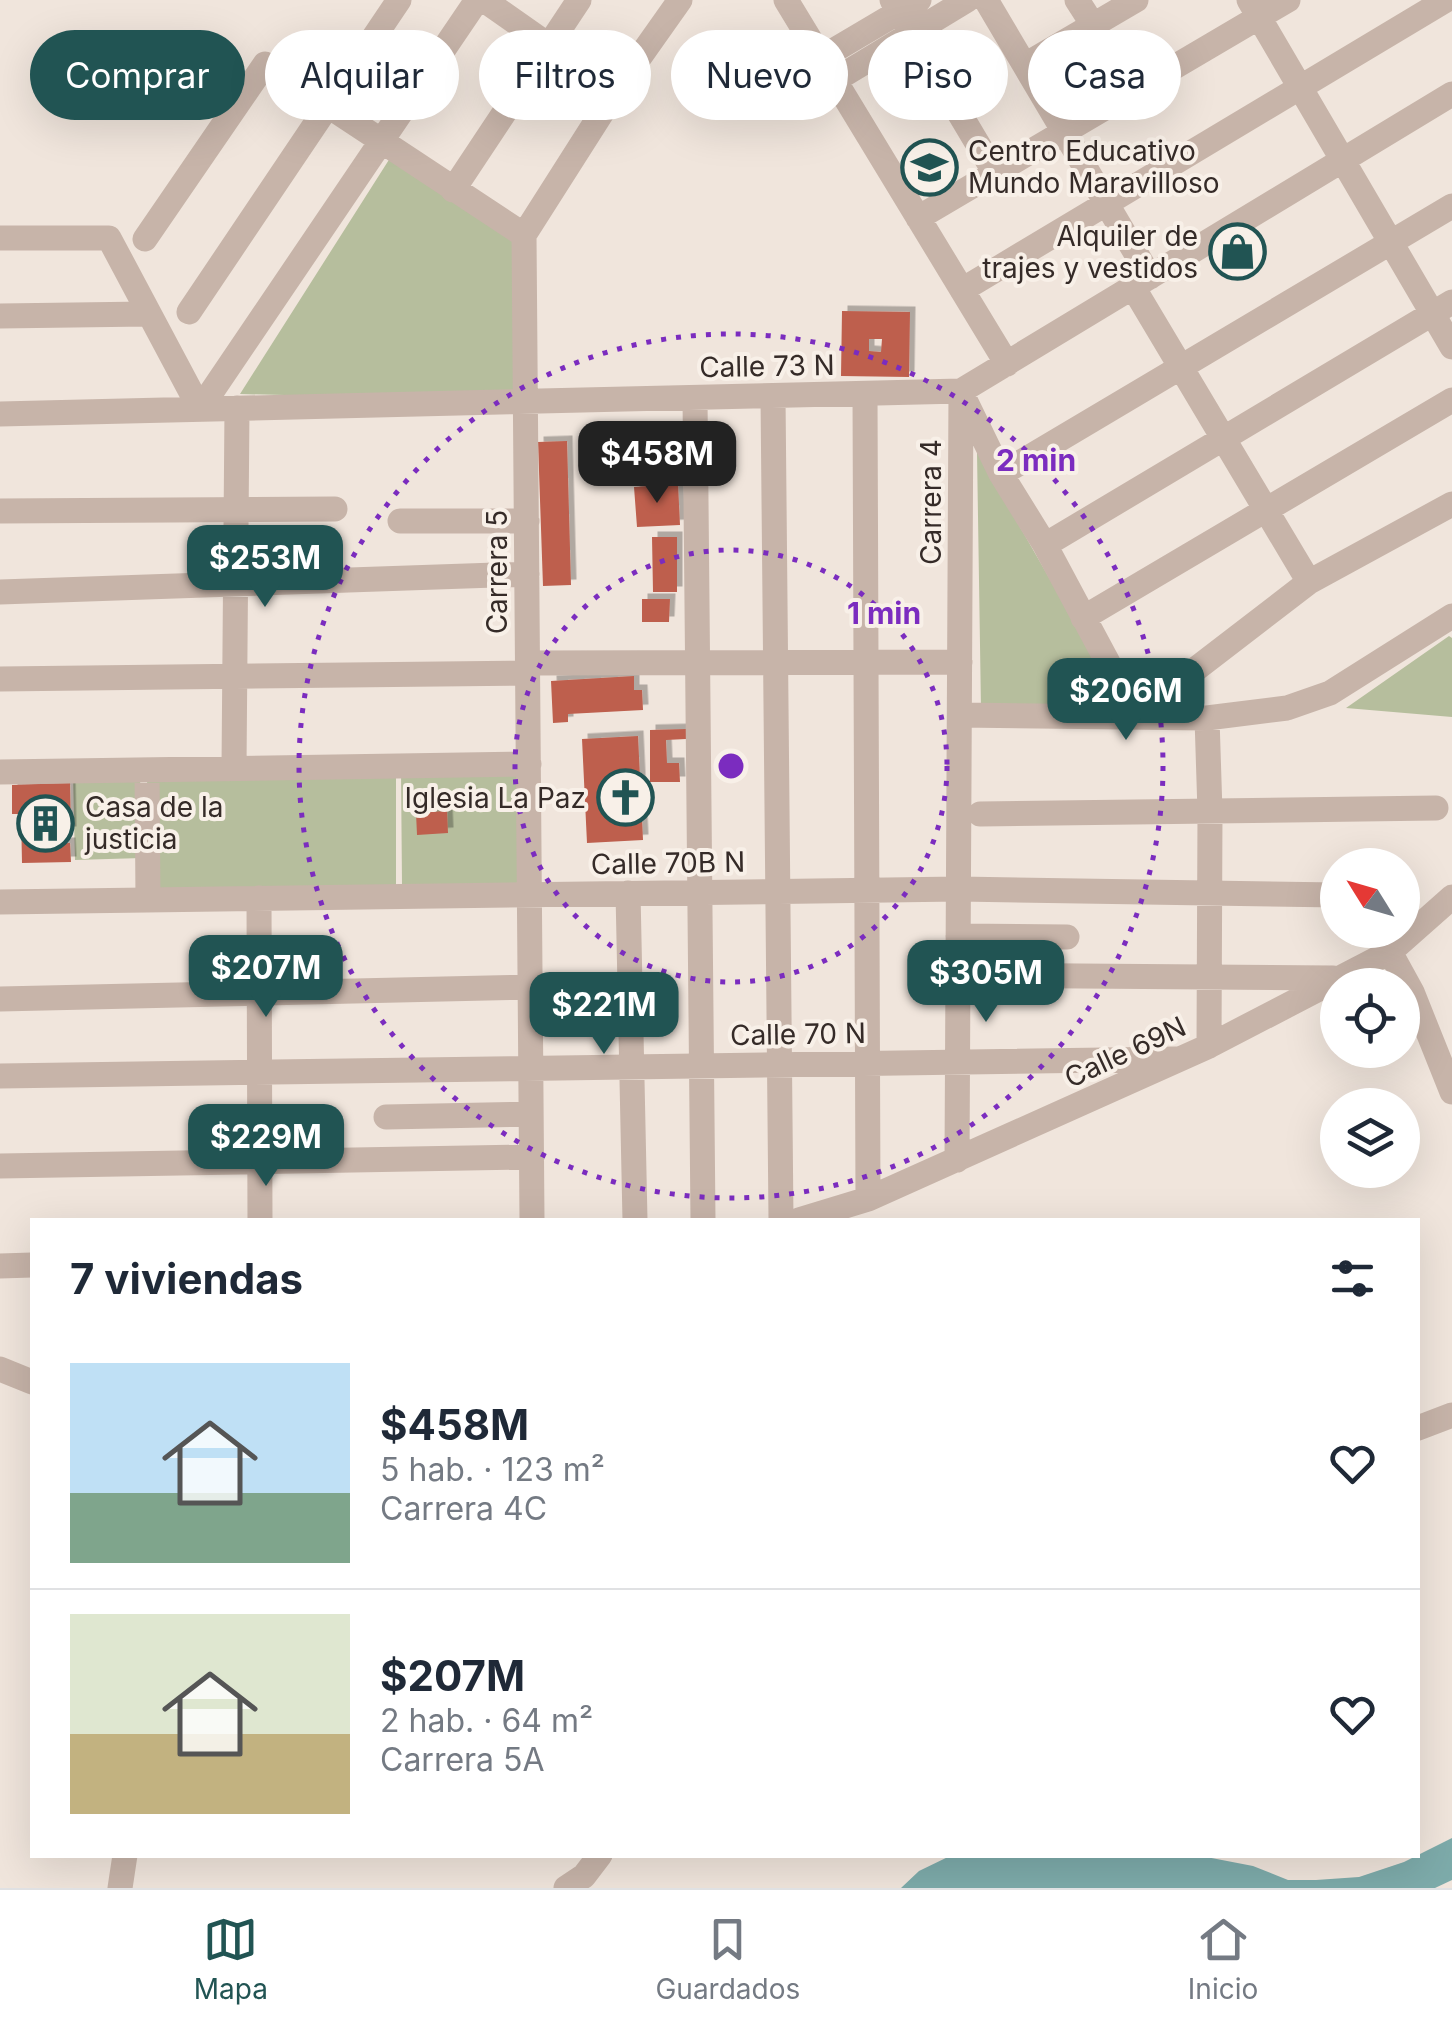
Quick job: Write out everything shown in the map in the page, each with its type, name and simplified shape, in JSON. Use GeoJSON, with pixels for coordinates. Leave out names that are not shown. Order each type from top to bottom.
{"type":"FeatureCollection","features":[{"type":"Feature","properties":{"kind":"street"},"geometry":{"type":"LineString","coordinates":[[378,30],[398,0]]}},
{"type":"Feature","properties":{"kind":"street"},"geometry":{"type":"LineString","coordinates":[[0,238],[109,238],[200,409],[480,0],[524,30]]}},
{"type":"Feature","properties":{"kind":"street"},"geometry":{"type":"LineString","coordinates":[[559,30],[579,0]]}},
{"type":"Feature","properties":{"kind":"street"},"geometry":{"type":"LineString","coordinates":[[651,41],[680,0]]}},
{"type":"Feature","properties":{"kind":"street"},"geometry":{"type":"LineString","coordinates":[[786,0],[805,30]]}},
{"type":"Feature","properties":{"kind":"street"},"geometry":{"type":"LineString","coordinates":[[848,43],[905,11],[967,0]]}},
{"type":"Feature","properties":{"kind":"street"},"geometry":{"type":"LineString","coordinates":[[986,0],[1106,203],[1181,367],[1310,582]]}},
{"type":"Feature","properties":{"kind":"street"},"geometry":{"type":"LineString","coordinates":[[1077,0],[1092,25]]}},
{"type":"Feature","properties":{"kind":"street"},"geometry":{"type":"LineString","coordinates":[[1024,65],[1136,0]]}},
{"type":"Feature","properties":{"kind":"street"},"geometry":{"type":"LineString","coordinates":[[918,218],[1064,132],[1254,9],[1288,0]]}},
{"type":"Feature","properties":{"kind":"street"},"geometry":{"type":"LineString","coordinates":[[962,290],[1446,0]]}},
{"type":"Feature","properties":{"kind":"street"},"geometry":{"type":"LineString","coordinates":[[1254,9],[1391,242],[1442,308],[1452,347]]}},
{"type":"Feature","properties":{"kind":"street"},"geometry":{"type":"LineString","coordinates":[[848,67],[905,11]]}},
{"type":"Feature","properties":{"kind":"street"},"geometry":{"type":"LineString","coordinates":[[905,11],[995,173]]}},
{"type":"Feature","properties":{"kind":"street"},"geometry":{"type":"LineString","coordinates":[[146,239],[265,64]]}},
{"type":"Feature","properties":{"kind":"street"},"geometry":{"type":"LineString","coordinates":[[961,392],[1452,94]]}},
{"type":"Feature","properties":{"kind":"street"},"geometry":{"type":"LineString","coordinates":[[848,102],[1007,364]]}},
{"type":"Feature","properties":{"kind":"street"},"geometry":{"type":"LineString","coordinates":[[189,312],[318,120]]}},
{"type":"Feature","properties":{"kind":"street"},"geometry":{"type":"LineString","coordinates":[[348,120],[524,235],[597,120]]}},
{"type":"Feature","properties":{"kind":"street"},"geometry":{"type":"LineString","coordinates":[[453,190],[499,120]]}},
{"type":"Feature","properties":{"kind":"street"},"geometry":{"type":"LineString","coordinates":[[1002,474],[1452,206]]}},
{"type":"Feature","properties":{"kind":"street","name":"Carrera 5"},"geometry":{"type":"LineString","coordinates":[[524,235],[532,1218]]}},
{"type":"Feature","properties":{"kind":"street"},"geometry":{"type":"LineString","coordinates":[[1045,545],[1442,308]]}},
{"type":"Feature","properties":{"kind":"street"},"geometry":{"type":"LineString","coordinates":[[0,316],[147,314]]}},
{"type":"Feature","properties":{"kind":"street","name":"Calle 73 N"},"geometry":{"type":"LineString","coordinates":[[0,414],[961,392]]}},
{"type":"Feature","properties":{"kind":"street","name":"Carrera 4"},"geometry":{"type":"LineString","coordinates":[[961,392],[1002,474],[1045,545],[1136,715]]}},
{"type":"Feature","properties":{"kind":"street","name":"Carrera 4"},"geometry":{"type":"LineString","coordinates":[[957,1160],[961,392]]}},
{"type":"Feature","properties":{"kind":"street"},"geometry":{"type":"LineString","coordinates":[[866,394],[868,1199]]}},
{"type":"Feature","properties":{"kind":"street"},"geometry":{"type":"LineString","coordinates":[[773,396],[781,1218]]}},
{"type":"Feature","properties":{"kind":"street"},"geometry":{"type":"LineString","coordinates":[[695,398],[703,1218]]}},
{"type":"Feature","properties":{"kind":"street"},"geometry":{"type":"LineString","coordinates":[[1083,618],[1452,400]]}},
{"type":"Feature","properties":{"kind":"street"},"geometry":{"type":"LineString","coordinates":[[234,768],[237,408]]}},
{"type":"Feature","properties":{"kind":"street"},"geometry":{"type":"LineString","coordinates":[[1136,715],[1310,582],[1452,504]]}},
{"type":"Feature","properties":{"kind":"street"},"geometry":{"type":"LineString","coordinates":[[0,511],[334,508]]}},
{"type":"Feature","properties":{"kind":"street"},"geometry":{"type":"LineString","coordinates":[[400,521],[527,521]]}},
{"type":"Feature","properties":{"kind":"street"},"geometry":{"type":"LineString","coordinates":[[0,592],[527,574]]}},
{"type":"Feature","properties":{"kind":"street"},"geometry":{"type":"LineString","coordinates":[[960,715],[1207,718],[1287,708],[1330,693],[1452,616]]}},
{"type":"Feature","properties":{"kind":"street"},"geometry":{"type":"LineString","coordinates":[[0,679],[698,662],[960,662]]}},
{"type":"Feature","properties":{"kind":"street"},"geometry":{"type":"LineString","coordinates":[[1207,718],[1210,1046]]}},
{"type":"Feature","properties":{"kind":"street"},"geometry":{"type":"LineString","coordinates":[[0,772],[529,764]]}},
{"type":"Feature","properties":{"kind":"street"},"geometry":{"type":"LineString","coordinates":[[147,770],[148,900]]}},
{"type":"Feature","properties":{"kind":"street"},"geometry":{"type":"LineString","coordinates":[[980,814],[1436,808]]}},
{"type":"Feature","properties":{"kind":"street","name":"Calle 70B N"},"geometry":{"type":"LineString","coordinates":[[0,902],[959,889],[1320,896]]}},
{"type":"Feature","properties":{"kind":"street"},"geometry":{"type":"LineString","coordinates":[[628,893],[636,1218]]}},
{"type":"Feature","properties":{"kind":"street","name":"Calle 69N"},"geometry":{"type":"LineString","coordinates":[[1359,968],[1390,952],[1452,896]]}},
{"type":"Feature","properties":{"kind":"street"},"geometry":{"type":"LineString","coordinates":[[258,898],[260,1218]]}},
{"type":"Feature","properties":{"kind":"street"},"geometry":{"type":"LineString","coordinates":[[958,936],[1067,937]]}},
{"type":"Feature","properties":{"kind":"street"},"geometry":{"type":"LineString","coordinates":[[1390,952],[1412,992],[1452,1092]]}},
{"type":"Feature","properties":{"kind":"street"},"geometry":{"type":"LineString","coordinates":[[958,975],[1320,978]]}},
{"type":"Feature","properties":{"kind":"street"},"geometry":{"type":"LineString","coordinates":[[0,999],[530,986]]}},
{"type":"Feature","properties":{"kind":"street","name":"Calle 69N"},"geometry":{"type":"LineString","coordinates":[[806,1218],[868,1199],[1117,1089],[1320,988]]}},
{"type":"Feature","properties":{"kind":"street","name":"Calle 70 N"},"geometry":{"type":"LineString","coordinates":[[0,1076],[1176,1059]]}},
{"type":"Feature","properties":{"kind":"street"},"geometry":{"type":"LineString","coordinates":[[386,1117],[531,1114]]}},
{"type":"Feature","properties":{"kind":"street"},"geometry":{"type":"LineString","coordinates":[[0,1166],[532,1157]]}},
{"type":"Feature","properties":{"kind":"street"},"geometry":{"type":"LineString","coordinates":[[0,1266],[30,1265]]}},
{"type":"Feature","properties":{"kind":"street"},"geometry":{"type":"LineString","coordinates":[[0,1369],[30,1381]]}},
{"type":"Feature","properties":{"kind":"street"},"geometry":{"type":"LineString","coordinates":[[1420,1427],[1452,1415]]}},
{"type":"Feature","properties":{"kind":"street"},"geometry":{"type":"LineString","coordinates":[[120,1888],[125,1858]]}},
{"type":"Feature","properties":{"kind":"street"},"geometry":{"type":"LineString","coordinates":[[566,1888],[584,1876],[598,1858]]}},
{"type":"Feature","properties":{"kind":"green space"},"geometry":{"type":"Polygon","coordinates":[[[392,155],[525,239],[526,401],[240,394],[392,155]]]}},
{"type":"Feature","properties":{"kind":"green space"},"geometry":{"type":"Polygon","coordinates":[[[977,452],[1122,705],[981,709],[977,452]]]}},
{"type":"Feature","properties":{"kind":"green space"},"geometry":{"type":"Polygon","coordinates":[[[1449,636],[1452,717],[1346,708],[1449,636]]]}},
{"type":"Feature","properties":{"kind":"green space"},"geometry":{"type":"Polygon","coordinates":[[[396,766],[396,896],[148,900],[147,770],[396,766]]]}},
{"type":"Feature","properties":{"kind":"green space"},"geometry":{"type":"Polygon","coordinates":[[[401,771],[524,772],[524,885],[402,885],[401,771]]]}},
{"type":"Feature","properties":{"kind":"green space"},"geometry":{"type":"Polygon","coordinates":[[[140,774],[142,858],[75,860],[73,776],[140,774]]]}},
{"type":"Feature","properties":{"kind":"water"},"geometry":{"type":"Polygon","coordinates":[[[1452,1838],[1452,1880],[1435,1888],[901,1888],[919,1871],[946,1858],[1212,1858],[1253,1866],[1288,1880],[1316,1880],[1359,1877],[1420,1858],[1420,1854],[1452,1838]]]}},
{"type":"Feature","properties":{"kind":"building"},"geometry":{"type":"Polygon","coordinates":[[[842,311],[910,312],[909,377],[841,376],[842,311]],[[869,339],[869,351],[881,352],[882,339],[869,339]]]}},
{"type":"Feature","properties":{"kind":"building"},"geometry":{"type":"Polygon","coordinates":[[[567,441],[571,585],[543,586],[538,442],[567,441]]]}},
{"type":"Feature","properties":{"kind":"building"},"geometry":{"type":"Polygon","coordinates":[[[678,484],[680,525],[637,527],[634,487],[678,484]]]}},
{"type":"Feature","properties":{"kind":"building"},"geometry":{"type":"Polygon","coordinates":[[[652,537],[677,537],[677,592],[653,592],[652,537]]]}},
{"type":"Feature","properties":{"kind":"building"},"geometry":{"type":"Polygon","coordinates":[[[642,599],[670,599],[669,622],[642,622],[642,599]]]}},
{"type":"Feature","properties":{"kind":"building"},"geometry":{"type":"Polygon","coordinates":[[[634,676],[634,690],[642,690],[643,710],[568,714],[568,722],[553,723],[551,681],[634,676]]]}},
{"type":"Feature","properties":{"kind":"building"},"geometry":{"type":"Polygon","coordinates":[[[686,729],[686,739],[666,740],[667,763],[679,763],[680,782],[650,782],[650,730],[686,729]]]}},
{"type":"Feature","properties":{"kind":"building"},"geometry":{"type":"Polygon","coordinates":[[[638,736],[643,840],[587,843],[582,739],[638,736]]]}},
{"type":"Feature","properties":{"kind":"building","name":"Casa de la justicia"},"geometry":{"type":"Polygon","coordinates":[[[70,783],[71,832],[37,832],[37,844],[70,843],[71,862],[22,863],[21,814],[12,814],[12,785],[70,783]]]}},
{"type":"Feature","properties":{"kind":"building"},"geometry":{"type":"Polygon","coordinates":[[[447,811],[448,833],[417,835],[416,813],[447,811]]]}},
{"type":"Feature","properties":{"kind":"place","name":"Centro Educativo Mundo Maravilloso"},"geometry":{"type":"Point","coordinates":[929,167]}},
{"type":"Feature","properties":{"kind":"place","name":"Alquiler de trajes y vestidos"},"geometry":{"type":"Point","coordinates":[1237,252]}},
{"type":"Feature","properties":{"kind":"place","name":"Iglesia La Paz"},"geometry":{"type":"Point","coordinates":[625,798]}},
{"type":"Feature","properties":{"kind":"place","name":"Casa de la justicia"},"geometry":{"type":"Point","coordinates":[46,823]}}]}
